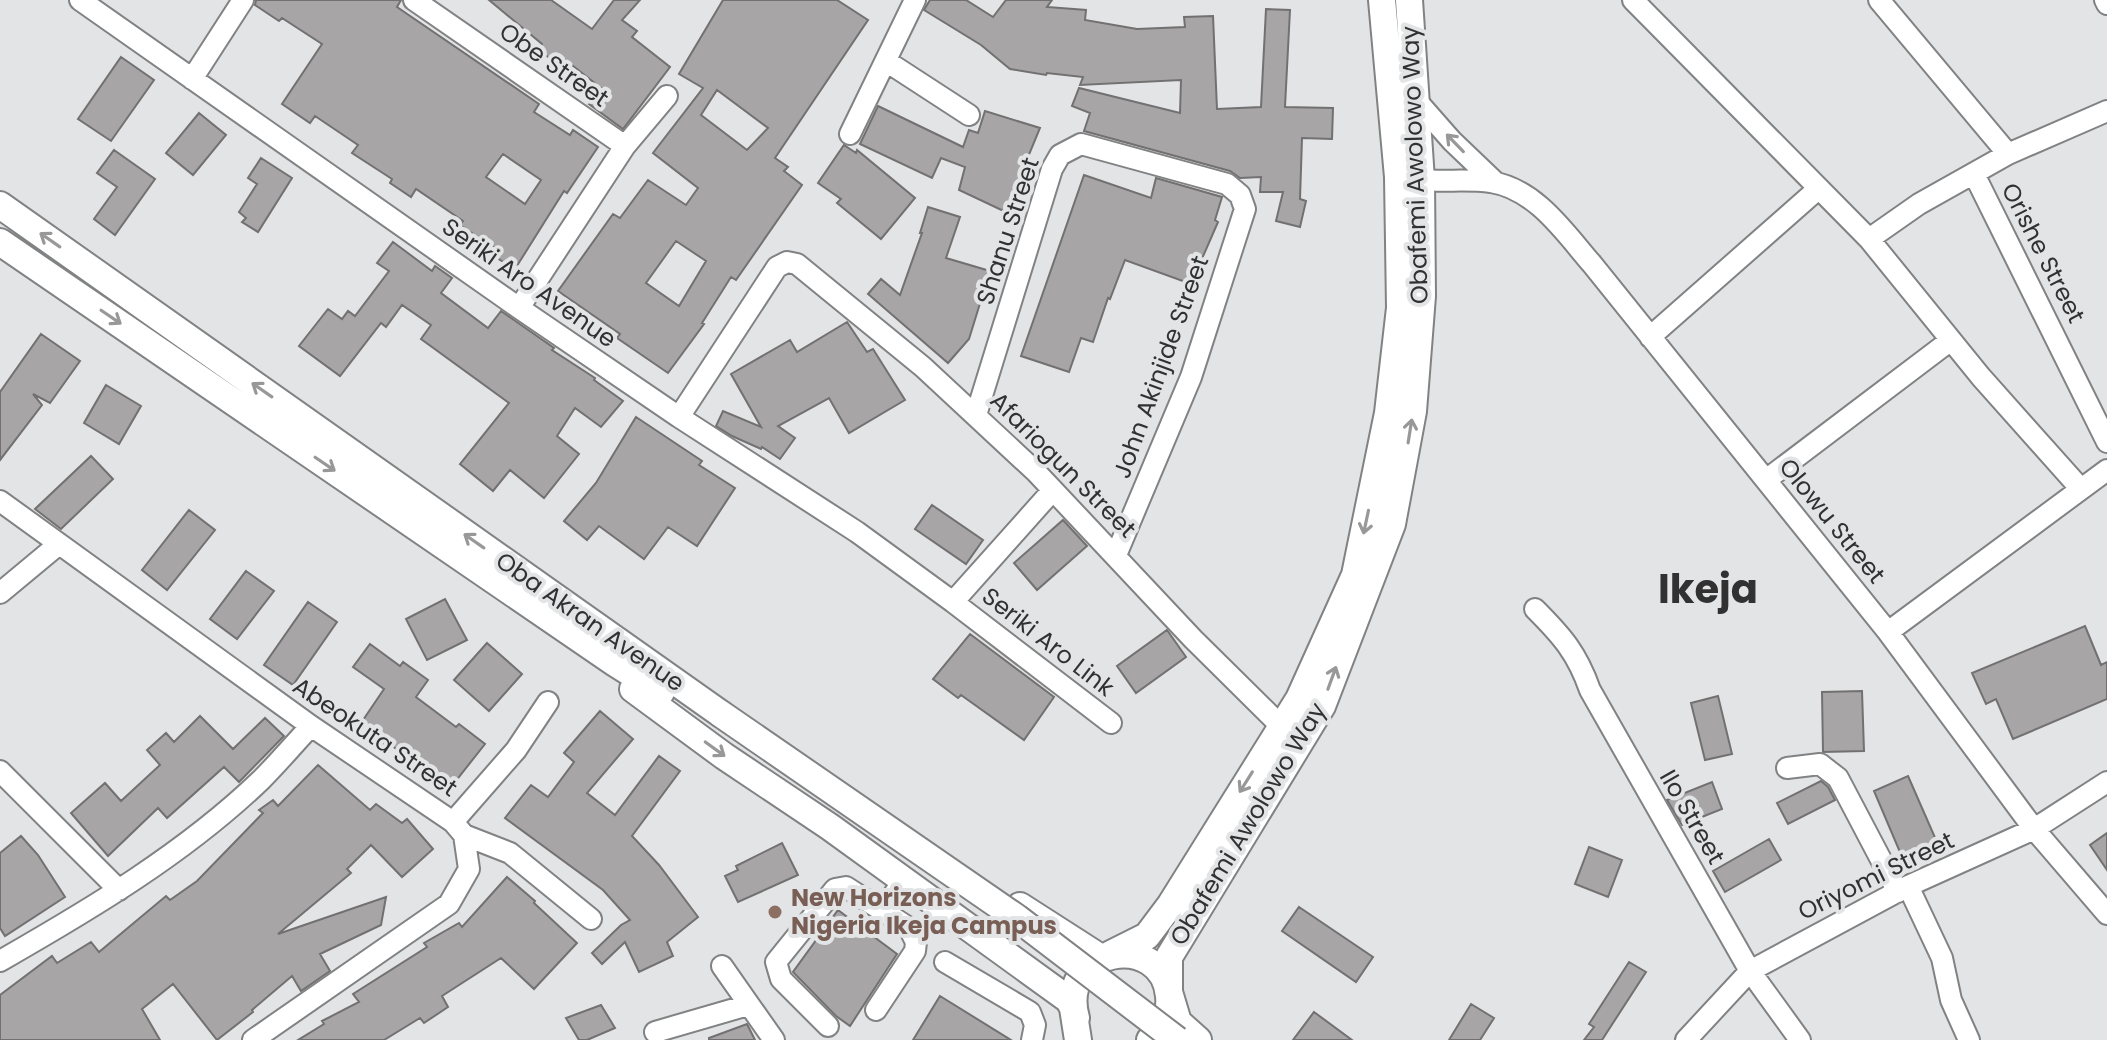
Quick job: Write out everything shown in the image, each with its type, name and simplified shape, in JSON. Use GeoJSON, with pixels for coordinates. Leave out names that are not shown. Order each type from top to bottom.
{"type":"FeatureCollection","features":[{"type":"Feature","properties":{"kind":"main road","name":"Obafemi Awolowo Way"},"geometry":{"type":"LineString","coordinates":[[1150,1040],[1159,1032],[1170,1006],[1169,957],[1322,706],[1362,578],[1388,413],[1400,308],[1398,177],[1382,0]]}},
{"type":"Feature","properties":{"kind":"main road","name":"Obafemi Awolowo Way"},"geometry":{"type":"LineString","coordinates":[[1073,1008],[1078,980],[1086,969],[1147,936],[1159,920],[1251,773],[1283,728],[1392,524],[1413,411],[1422,296],[1421,180],[1409,0]]}},
{"type":"Feature","properties":{"kind":"main road","name":"Oba Akran Avenue"},"geometry":{"type":"LineString","coordinates":[[0,205],[609,635],[718,720],[1150,1040]]}},
{"type":"Feature","properties":{"kind":"main road","name":"Oba Akran Avenue"},"geometry":{"type":"LineString","coordinates":[[0,242],[615,663],[718,720],[1017,918],[1177,1040]]}},
{"type":"Feature","properties":{"kind":"main road"},"geometry":{"type":"LineString","coordinates":[[609,635],[639,647],[729,705],[1074,942],[1106,956]]}},
{"type":"Feature","properties":{"kind":"main road"},"geometry":{"type":"LineString","coordinates":[[615,663],[633,690],[1069,1000],[1077,1022],[1092,1040]]}},
{"type":"Feature","properties":{"kind":"main road"},"geometry":{"type":"LineString","coordinates":[[912,886],[937,891],[948,881],[954,868],[946,854]]}},
{"type":"Feature","properties":{"kind":"main road"},"geometry":{"type":"LineString","coordinates":[[1074,942],[1091,943],[1121,938],[1159,920]]}},
{"type":"Feature","properties":{"kind":"main road"},"geometry":{"type":"LineString","coordinates":[[1187,927],[1181,962],[1182,1010],[1199,1040]]}},
{"type":"Feature","properties":{"kind":"main road","name":"Obafemi Awolowo Way"},"geometry":{"type":"LineString","coordinates":[[1106,956],[1141,957],[1163,977],[1169,992]]}},
{"type":"Feature","properties":{"kind":"main road"},"geometry":{"type":"LineString","coordinates":[[1021,964],[1052,995],[1062,1014],[1065,1040]]}},
{"type":"Feature","properties":{"kind":"main road"},"geometry":{"type":"LineString","coordinates":[[1169,992],[1178,1022],[1199,1040]]}},
{"type":"Feature","properties":{"kind":"main road"},"geometry":{"type":"LineString","coordinates":[[1073,1008],[1078,1040]]}},
{"type":"Feature","properties":{"kind":"street","name":"Seriki Aro Avenue"},"geometry":{"type":"LineString","coordinates":[[80,0],[519,308],[679,417],[857,532],[953,602]]}},
{"type":"Feature","properties":{"kind":"street"},"geometry":{"type":"LineString","coordinates":[[192,79],[243,0]]}},
{"type":"Feature","properties":{"kind":"street","name":"Obe Street"},"geometry":{"type":"LineString","coordinates":[[414,0],[625,146]]}},
{"type":"Feature","properties":{"kind":"street"},"geometry":{"type":"LineString","coordinates":[[850,134],[915,0]]}},
{"type":"Feature","properties":{"kind":"street"},"geometry":{"type":"LineString","coordinates":[[1375,0],[1382,0]]}},
{"type":"Feature","properties":{"kind":"street"},"geometry":{"type":"LineString","coordinates":[[1633,0],[1869,239],[1951,340],[2080,488]]}},
{"type":"Feature","properties":{"kind":"street"},"geometry":{"type":"LineString","coordinates":[[1879,0],[2008,154]]}},
{"type":"Feature","properties":{"kind":"street"},"geometry":{"type":"LineString","coordinates":[[886,61],[969,115]]}},
{"type":"Feature","properties":{"kind":"street"},"geometry":{"type":"LineString","coordinates":[[519,308],[625,146],[667,96]]}},
{"type":"Feature","properties":{"kind":"street","name":"Olowu Street"},"geometry":{"type":"LineString","coordinates":[[1416,100],[1452,141],[1496,183]]}},
{"type":"Feature","properties":{"kind":"street"},"geometry":{"type":"LineString","coordinates":[[1869,239],[1919,204],[2008,154],[2107,111]]}},
{"type":"Feature","properties":{"kind":"street","name":"Shanu Street"},"geometry":{"type":"LineString","coordinates":[[976,415],[1052,169],[1060,155],[1081,144],[1227,184],[1240,195]]}},
{"type":"Feature","properties":{"kind":"street","name":"Orishe Street"},"geometry":{"type":"LineString","coordinates":[[1974,174],[2107,442]]}},
{"type":"Feature","properties":{"kind":"street","name":"Olowu Street"},"geometry":{"type":"LineString","coordinates":[[1421,180],[1496,183],[1520,192],[1547,212],[1888,632],[2034,829],[2107,914]]}},
{"type":"Feature","properties":{"kind":"street"},"geometry":{"type":"LineString","coordinates":[[1650,337],[1818,189]]}},
{"type":"Feature","properties":{"kind":"street","name":"John Akinjide Street"},"geometry":{"type":"LineString","coordinates":[[1116,555],[1191,377],[1245,209],[1240,195]]}},
{"type":"Feature","properties":{"kind":"street","name":"Afariogun Street"},"geometry":{"type":"LineString","coordinates":[[679,417],[777,267],[787,262],[797,264],[923,367],[976,415],[1053,490],[1193,639],[1283,728]]}},
{"type":"Feature","properties":{"kind":"street"},"geometry":{"type":"LineString","coordinates":[[1766,480],[1951,340]]}},
{"type":"Feature","properties":{"kind":"street"},"geometry":{"type":"LineString","coordinates":[[1888,632],[2107,470]]}},
{"type":"Feature","properties":{"kind":"street"},"geometry":{"type":"LineString","coordinates":[[953,602],[1053,490]]}},
{"type":"Feature","properties":{"kind":"street","name":"Abeokuta Street"},"geometry":{"type":"LineString","coordinates":[[0,501],[311,726],[458,828],[510,853],[591,919]]}},
{"type":"Feature","properties":{"kind":"street"},"geometry":{"type":"LineString","coordinates":[[0,593],[59,544]]}},
{"type":"Feature","properties":{"kind":"street","name":"Seriki Aro Link"},"geometry":{"type":"LineString","coordinates":[[953,602],[1111,723]]}},
{"type":"Feature","properties":{"kind":"street","name":"Ilo Street"},"geometry":{"type":"LineString","coordinates":[[1535,609],[1570,645],[1590,690],[1750,971],[1800,1040]]}},
{"type":"Feature","properties":{"kind":"street"},"geometry":{"type":"LineString","coordinates":[[253,1040],[449,904],[469,869],[458,828],[548,702]]}},
{"type":"Feature","properties":{"kind":"street"},"geometry":{"type":"LineString","coordinates":[[0,961],[119,890],[184,843],[260,781],[311,726]]}},
{"type":"Feature","properties":{"kind":"street"},"geometry":{"type":"LineString","coordinates":[[1787,768],[1820,764],[1838,778],[1942,958],[1951,1000],[1969,1040]]}},
{"type":"Feature","properties":{"kind":"street"},"geometry":{"type":"LineString","coordinates":[[0,771],[119,890]]}},
{"type":"Feature","properties":{"kind":"street","name":"Oriyomi Street"},"geometry":{"type":"LineString","coordinates":[[1686,1040],[1750,971],[1903,889],[2034,829],[2107,782]]}},
{"type":"Feature","properties":{"kind":"street"},"geometry":{"type":"LineString","coordinates":[[882,911],[912,886]]}},
{"type":"Feature","properties":{"kind":"street"},"geometry":{"type":"LineString","coordinates":[[828,1026],[781,979],[776,962],[835,889],[846,887],[909,928],[916,942],[915,951],[876,1010]]}},
{"type":"Feature","properties":{"kind":"street"},"geometry":{"type":"LineString","coordinates":[[945,962],[1030,1012],[1035,1025],[1032,1040]]}},
{"type":"Feature","properties":{"kind":"street"},"geometry":{"type":"LineString","coordinates":[[722,966],[774,1040]]}},
{"type":"Feature","properties":{"kind":"street"},"geometry":{"type":"LineString","coordinates":[[655,1032],[748,1005]]}},
{"type":"Feature","properties":{"kind":"building"},"geometry":{"type":"Polygon","coordinates":[[[256,0],[401,0],[397,7],[539,104],[534,112],[570,135],[573,130],[598,147],[567,193],[564,191],[515,269],[492,255],[496,249],[460,225],[463,221],[416,189],[411,197],[390,183],[392,179],[352,153],[358,145],[315,116],[310,123],[282,104],[322,44],[255,5],[256,0]],[[503,154],[486,177],[525,204],[541,180],[503,154]]]}},
{"type":"Feature","properties":{"kind":"building"},"geometry":{"type":"Polygon","coordinates":[[[489,0],[551,0],[592,29],[614,0],[640,0],[622,20],[637,31],[632,37],[670,67],[623,129],[589,104],[601,88],[564,59],[560,65],[538,50],[542,44],[489,0]]]}},
{"type":"Feature","properties":{"kind":"building"},"geometry":{"type":"Polygon","coordinates":[[[723,0],[837,0],[868,20],[775,158],[788,167],[784,171],[802,185],[736,280],[731,277],[704,324],[668,373],[617,338],[620,334],[558,291],[613,214],[620,218],[648,180],[686,205],[698,188],[653,153],[703,88],[679,74],[723,0]],[[717,90],[701,115],[747,150],[768,128],[717,90]],[[676,241],[646,283],[679,306],[706,261],[676,241]]]}},
{"type":"Feature","properties":{"kind":"building"},"geometry":{"type":"Polygon","coordinates":[[[930,0],[966,0],[993,17],[1006,0],[1052,0],[1047,7],[1086,10],[1085,20],[1137,29],[1185,27],[1184,17],[1213,16],[1217,109],[1261,107],[1266,9],[1290,10],[1285,107],[1333,108],[1332,139],[1302,138],[1300,199],[1306,201],[1300,227],[1276,221],[1283,192],[1260,192],[1261,177],[1240,178],[1230,171],[1084,131],[1090,113],[1072,106],[1079,88],[1180,113],[1181,80],[1080,85],[1083,77],[1010,69],[981,45],[924,10],[930,0]]]}},
{"type":"Feature","properties":{"kind":"building"},"geometry":{"type":"Polygon","coordinates":[[[121,57],[154,80],[111,141],[78,119],[121,57]]]}},
{"type":"Feature","properties":{"kind":"building"},"geometry":{"type":"Polygon","coordinates":[[[878,106],[963,147],[969,130],[978,133],[985,111],[1040,128],[1014,191],[1010,214],[959,190],[965,167],[941,158],[932,178],[860,144],[878,106]]]}},
{"type":"Feature","properties":{"kind":"building"},"geometry":{"type":"Polygon","coordinates":[[[199,113],[226,135],[193,175],[166,153],[199,113]]]}},
{"type":"Feature","properties":{"kind":"building"},"geometry":{"type":"Polygon","coordinates":[[[844,145],[856,153],[857,150],[915,198],[881,239],[837,203],[841,199],[818,183],[844,145]]]}},
{"type":"Feature","properties":{"kind":"building"},"geometry":{"type":"Polygon","coordinates":[[[114,150],[155,179],[115,235],[94,219],[117,187],[97,173],[114,150]]]}},
{"type":"Feature","properties":{"kind":"building"},"geometry":{"type":"Polygon","coordinates":[[[261,158],[292,178],[258,232],[242,222],[246,218],[239,212],[257,184],[248,178],[261,158]]]}},
{"type":"Feature","properties":{"kind":"building"},"geometry":{"type":"Polygon","coordinates":[[[1084,175],[1151,198],[1156,178],[1222,197],[1215,220],[1218,222],[1191,284],[1125,260],[1093,342],[1081,338],[1069,372],[1021,356],[1084,175]]]}},
{"type":"Feature","properties":{"kind":"building"},"geometry":{"type":"Polygon","coordinates":[[[928,207],[960,217],[946,258],[990,271],[969,339],[948,363],[868,294],[881,279],[900,295],[928,207]]]}},
{"type":"Feature","properties":{"kind":"building"},"geometry":{"type":"Polygon","coordinates":[[[393,242],[432,271],[435,266],[452,278],[441,293],[488,328],[501,311],[623,401],[601,427],[575,408],[557,436],[579,454],[544,498],[510,470],[493,491],[460,464],[509,403],[421,339],[431,325],[402,305],[386,327],[381,323],[340,376],[299,346],[328,309],[342,319],[348,311],[355,316],[389,271],[377,263],[393,242]]]}},
{"type":"Feature","properties":{"kind":"building"},"geometry":{"type":"Polygon","coordinates":[[[847,322],[867,352],[873,349],[905,400],[849,433],[829,398],[778,426],[795,438],[780,459],[762,447],[732,436],[716,426],[723,411],[761,427],[731,374],[790,340],[797,352],[847,322]]]}},
{"type":"Feature","properties":{"kind":"building"},"geometry":{"type":"Polygon","coordinates":[[[41,334],[80,361],[50,403],[33,394],[42,405],[0,460],[0,392],[41,334]]]}},
{"type":"Feature","properties":{"kind":"building"},"geometry":{"type":"Polygon","coordinates":[[[106,385],[141,406],[119,444],[84,423],[106,385]]]}},
{"type":"Feature","properties":{"kind":"building"},"geometry":{"type":"Polygon","coordinates":[[[636,417],[702,461],[699,465],[735,488],[697,546],[668,527],[644,559],[599,526],[587,540],[564,521],[596,483],[636,417]]]}},
{"type":"Feature","properties":{"kind":"building"},"geometry":{"type":"Polygon","coordinates":[[[91,456],[113,479],[61,529],[35,509],[91,456]]]}},
{"type":"Feature","properties":{"kind":"building"},"geometry":{"type":"Polygon","coordinates":[[[932,505],[983,540],[966,564],[915,529],[932,505]]]}},
{"type":"Feature","properties":{"kind":"building"},"geometry":{"type":"Polygon","coordinates":[[[189,510],[215,530],[167,590],[142,570],[189,510]]]}},
{"type":"Feature","properties":{"kind":"building"},"geometry":{"type":"Polygon","coordinates":[[[1063,520],[1087,546],[1037,590],[1014,563],[1063,520]]]}},
{"type":"Feature","properties":{"kind":"building"},"geometry":{"type":"Polygon","coordinates":[[[246,571],[274,591],[237,639],[210,619],[246,571]]]}},
{"type":"Feature","properties":{"kind":"building"},"geometry":{"type":"Polygon","coordinates":[[[445,599],[467,640],[427,660],[406,619],[445,599]]]}},
{"type":"Feature","properties":{"kind":"building"},"geometry":{"type":"Polygon","coordinates":[[[308,602],[337,622],[293,685],[264,665],[308,602]]]}},
{"type":"Feature","properties":{"kind":"building"},"geometry":{"type":"Polygon","coordinates":[[[2085,626],[2101,665],[2107,662],[2107,699],[2013,739],[1996,699],[1986,704],[1972,673],[2085,626]]]}},
{"type":"Feature","properties":{"kind":"building"},"geometry":{"type":"Polygon","coordinates":[[[1167,630],[1186,657],[1136,693],[1117,666],[1167,630]]]}},
{"type":"Feature","properties":{"kind":"building"},"geometry":{"type":"Polygon","coordinates":[[[970,634],[1054,697],[1024,740],[933,679],[970,634]]]}},
{"type":"Feature","properties":{"kind":"building"},"geometry":{"type":"Polygon","coordinates":[[[487,643],[522,674],[489,711],[454,680],[487,643]]]}},
{"type":"Feature","properties":{"kind":"building"},"geometry":{"type":"Polygon","coordinates":[[[370,644],[400,666],[403,662],[428,680],[416,697],[485,744],[451,787],[416,760],[414,763],[386,741],[384,744],[359,726],[384,689],[353,667],[370,644]]]}},
{"type":"Feature","properties":{"kind":"building"},"geometry":{"type":"Polygon","coordinates":[[[1862,691],[1864,751],[1823,752],[1822,692],[1862,691]]]}},
{"type":"Feature","properties":{"kind":"building"},"geometry":{"type":"Polygon","coordinates":[[[1718,696],[1732,754],[1705,760],[1691,703],[1718,696]]]}},
{"type":"Feature","properties":{"kind":"building"},"geometry":{"type":"Polygon","coordinates":[[[600,711],[633,739],[587,793],[615,815],[659,756],[680,771],[632,836],[659,865],[698,917],[667,942],[673,956],[639,972],[625,942],[602,964],[592,953],[630,920],[603,890],[505,818],[531,785],[548,797],[574,762],[564,753],[600,711]]]}},
{"type":"Feature","properties":{"kind":"building"},"geometry":{"type":"Polygon","coordinates":[[[200,716],[233,749],[265,718],[284,736],[239,782],[224,767],[167,818],[158,808],[108,856],[71,813],[105,783],[121,801],[160,765],[147,750],[166,733],[174,742],[200,716]]]}},
{"type":"Feature","properties":{"kind":"building"},"geometry":{"type":"Polygon","coordinates":[[[318,765],[370,810],[376,804],[402,823],[407,819],[433,849],[402,877],[371,845],[347,869],[351,873],[278,934],[386,897],[381,925],[320,954],[330,971],[301,991],[292,976],[217,1040],[173,984],[142,1009],[160,1040],[0,1040],[0,995],[52,956],[57,963],[91,942],[99,952],[166,896],[170,900],[197,881],[263,813],[259,810],[273,800],[278,806],[318,765]]]}},
{"type":"Feature","properties":{"kind":"building"},"geometry":{"type":"Polygon","coordinates":[[[1908,776],[1940,849],[1905,864],[1874,791],[1908,776]]]}},
{"type":"Feature","properties":{"kind":"building"},"geometry":{"type":"Polygon","coordinates":[[[1821,781],[1835,800],[1788,824],[1777,803],[1821,781]]]}},
{"type":"Feature","properties":{"kind":"building"},"geometry":{"type":"Polygon","coordinates":[[[1712,782],[1722,809],[1682,825],[1667,800],[1712,782]]]}},
{"type":"Feature","properties":{"kind":"building"},"geometry":{"type":"Polygon","coordinates":[[[2107,833],[2107,870],[2090,845],[2107,833]]]}},
{"type":"Feature","properties":{"kind":"building"},"geometry":{"type":"Polygon","coordinates":[[[21,836],[38,855],[65,897],[5,936],[0,928],[0,853],[21,836]]]}},
{"type":"Feature","properties":{"kind":"building"},"geometry":{"type":"Polygon","coordinates":[[[1769,839],[1781,860],[1725,892],[1713,871],[1769,839]]]}},
{"type":"Feature","properties":{"kind":"building"},"geometry":{"type":"Polygon","coordinates":[[[782,843],[798,875],[738,902],[725,876],[738,870],[736,866],[782,843]]]}},
{"type":"Feature","properties":{"kind":"building"},"geometry":{"type":"Polygon","coordinates":[[[1589,847],[1622,860],[1608,897],[1575,884],[1589,847]]]}},
{"type":"Feature","properties":{"kind":"building"},"geometry":{"type":"Polygon","coordinates":[[[507,877],[577,943],[534,989],[501,958],[442,996],[448,1007],[424,1023],[420,1018],[384,1040],[298,1040],[324,1024],[322,1021],[359,1002],[353,994],[427,947],[424,943],[459,923],[462,927],[507,877]]]}},
{"type":"Feature","properties":{"kind":"building"},"geometry":{"type":"Polygon","coordinates":[[[1299,907],[1373,957],[1356,982],[1282,931],[1299,907]]]}},
{"type":"Feature","properties":{"kind":"building"},"geometry":{"type":"Polygon","coordinates":[[[838,910],[897,954],[850,1026],[793,972],[838,910]]]}},
{"type":"Feature","properties":{"kind":"building"},"geometry":{"type":"Polygon","coordinates":[[[1629,962],[1646,972],[1602,1040],[1584,1040],[1594,1027],[1589,1024],[1629,962]]]}},
{"type":"Feature","properties":{"kind":"building"},"geometry":{"type":"Polygon","coordinates":[[[940,996],[1011,1040],[913,1040],[940,996]]]}},
{"type":"Feature","properties":{"kind":"building"},"geometry":{"type":"Polygon","coordinates":[[[1471,1004],[1494,1018],[1480,1040],[1449,1040],[1471,1004]]]}},
{"type":"Feature","properties":{"kind":"building"},"geometry":{"type":"Polygon","coordinates":[[[601,1005],[615,1028],[587,1040],[579,1040],[566,1018],[601,1005]]]}},
{"type":"Feature","properties":{"kind":"building"},"geometry":{"type":"Polygon","coordinates":[[[1314,1012],[1352,1040],[1293,1040],[1314,1012]]]}},
{"type":"Feature","properties":{"kind":"building"},"geometry":{"type":"Polygon","coordinates":[[[747,1024],[755,1040],[709,1040],[709,1038],[747,1024]]]}},
{"type":"Feature","properties":{"kind":"place","name":"New Horizons Nigeria Ikeja Campus"},"geometry":{"type":"Point","coordinates":[775,912]}},
{"type":"Feature","properties":{"kind":"district","name":"Ikeja"},"geometry":{"type":"Point","coordinates":[1708,589]}}]}
